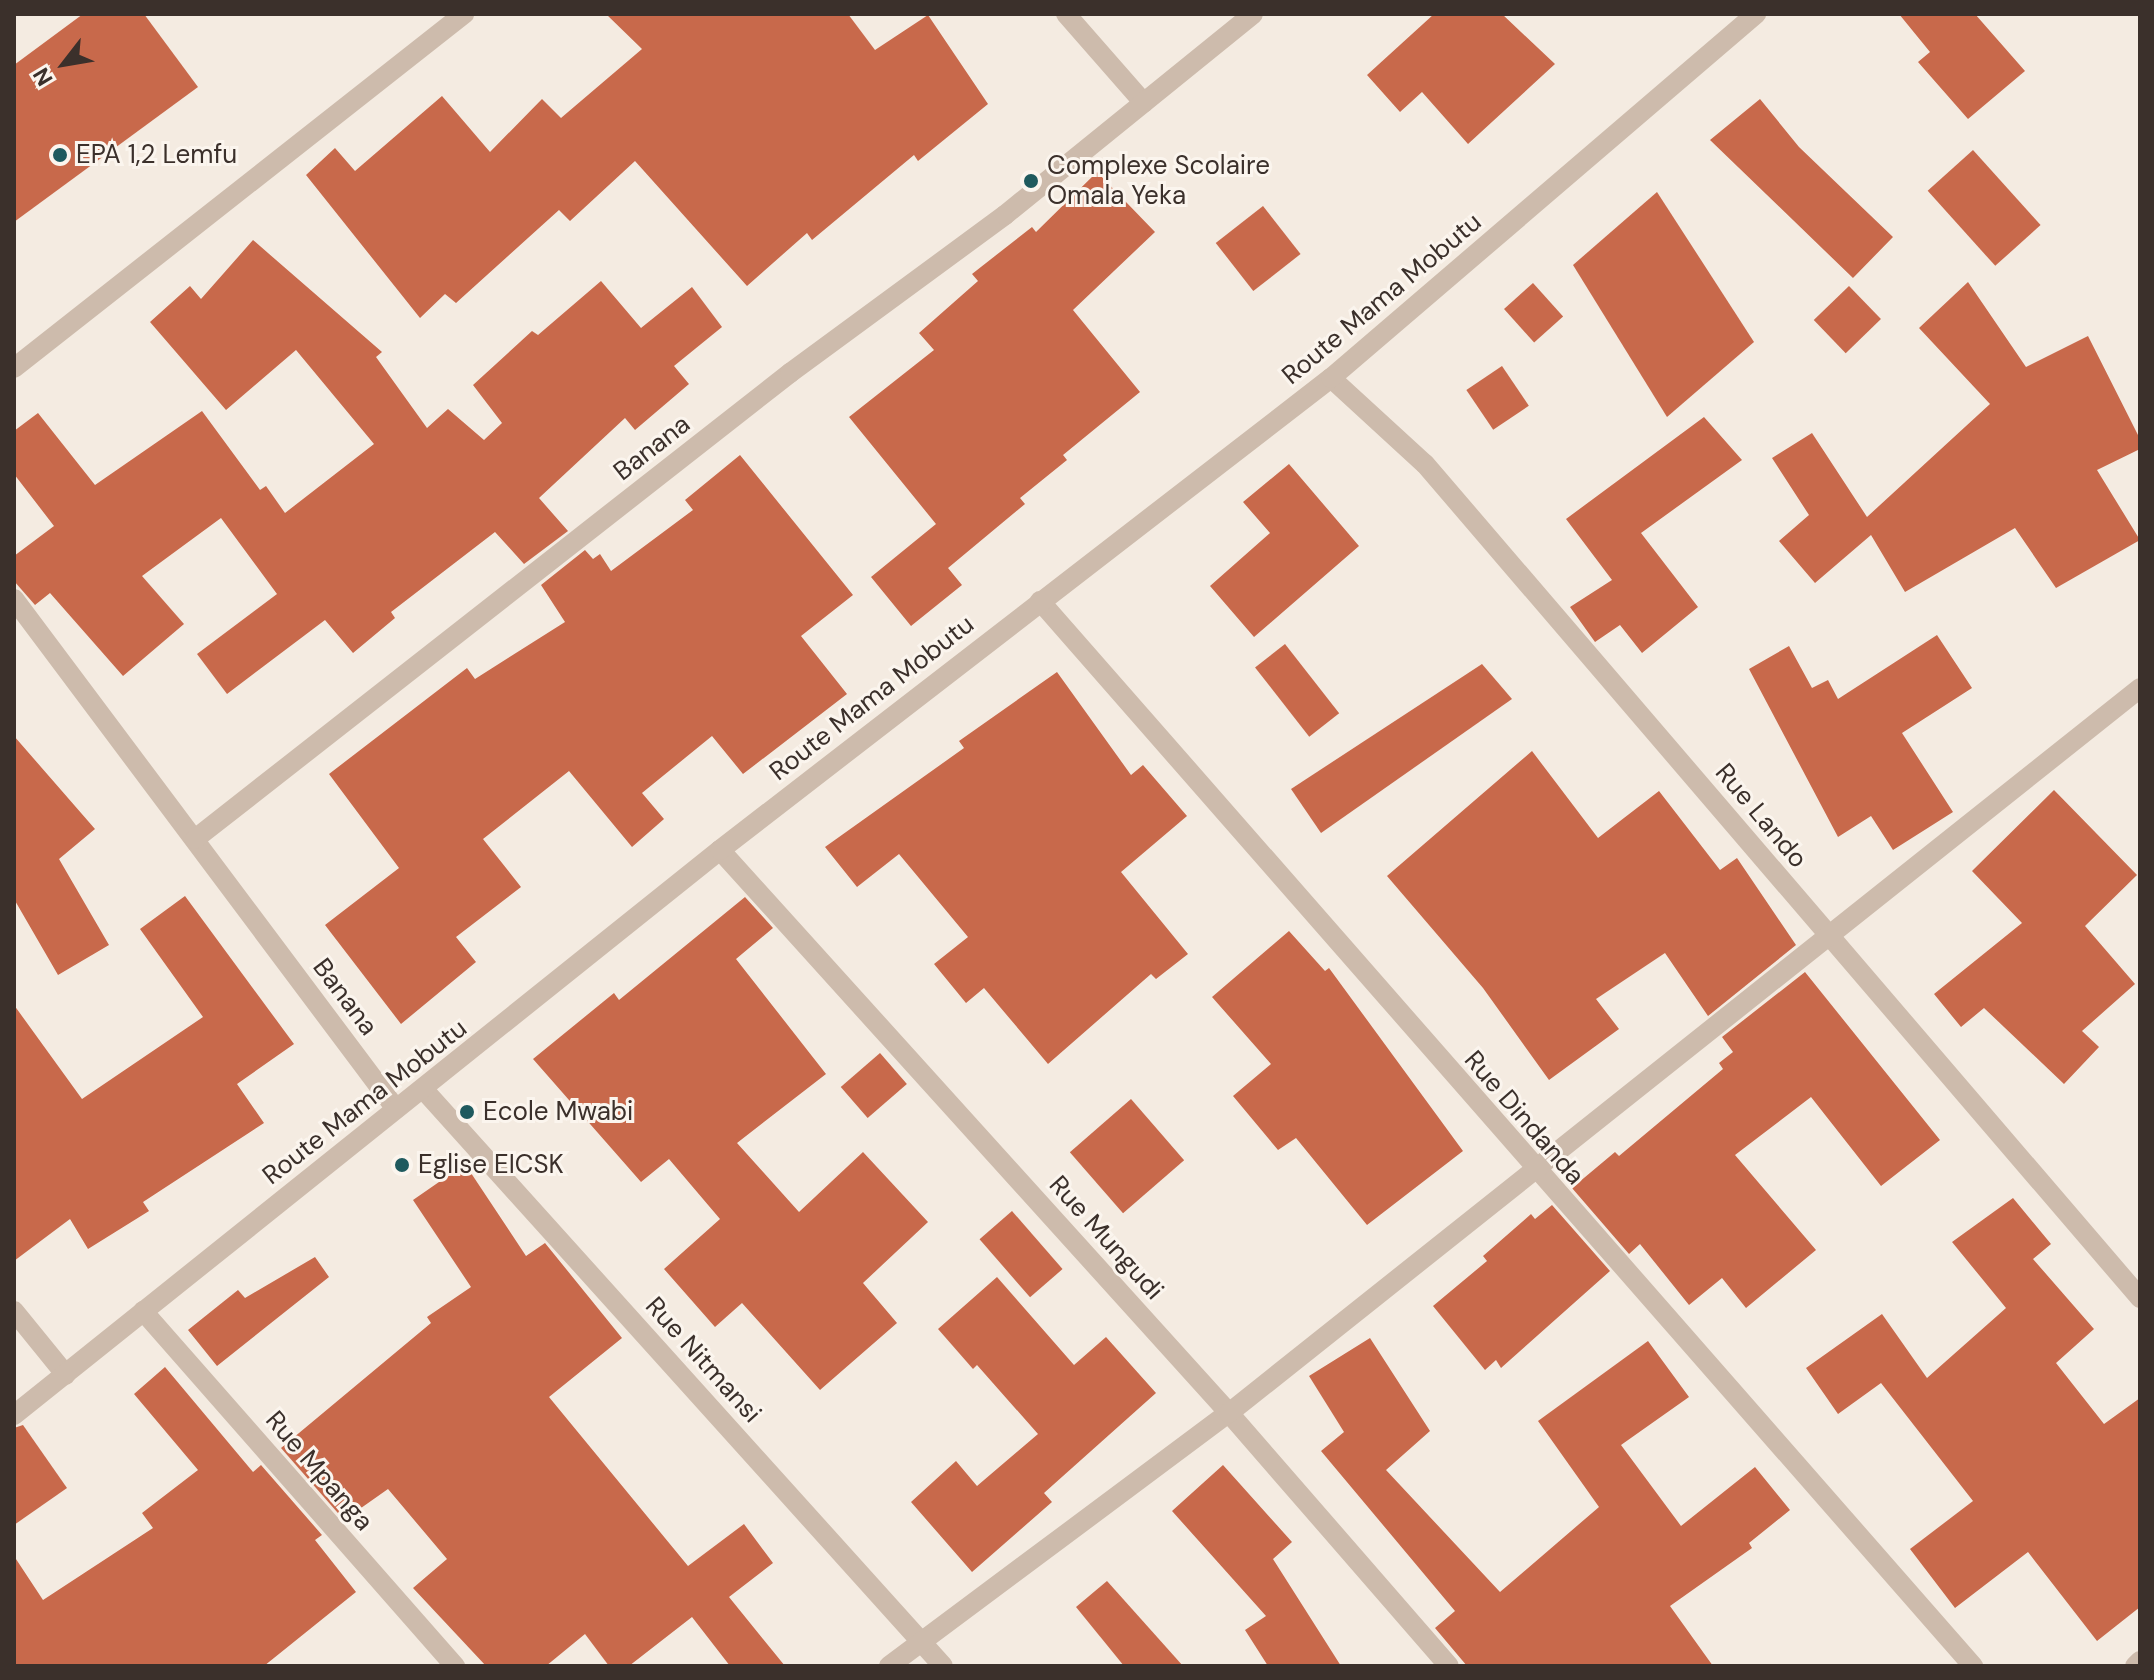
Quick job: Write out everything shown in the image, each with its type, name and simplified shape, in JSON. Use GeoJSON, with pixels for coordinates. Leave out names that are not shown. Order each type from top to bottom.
{"type":"FeatureCollection","features":[{"type":"Feature","properties":{"kind":"street"},"geometry":{"type":"LineString","coordinates":[[14,368],[464,14]]}},
{"type":"Feature","properties":{"kind":"street"},"geometry":{"type":"LineString","coordinates":[[1066,14],[1144,103]]}},
{"type":"Feature","properties":{"kind":"street","name":"Banana"},"geometry":{"type":"LineString","coordinates":[[195,839],[1144,103],[1253,14]]}},
{"type":"Feature","properties":{"kind":"street","name":"Route Mama Mobutu"},"geometry":{"type":"LineString","coordinates":[[14,1415],[396,1109],[424,1090],[720,850],[1331,378],[1756,14]]}},
{"type":"Feature","properties":{"kind":"street","name":"Rue Lando"},"geometry":{"type":"LineString","coordinates":[[1331,378],[1425,464],[2140,1298]]}},
{"type":"Feature","properties":{"kind":"street","name":"Banana"},"geometry":{"type":"LineString","coordinates":[[14,599],[396,1109]]}},
{"type":"Feature","properties":{"kind":"street","name":"Rue Dindanda"},"geometry":{"type":"LineString","coordinates":[[1040,601],[1534,1170],[1973,1666]]}},
{"type":"Feature","properties":{"kind":"street"},"geometry":{"type":"LineString","coordinates":[[889,1666],[1229,1413],[1827,933],[2140,688]]}},
{"type":"Feature","properties":{"kind":"street","name":"Rue Mungudi"},"geometry":{"type":"LineString","coordinates":[[720,850],[1229,1413],[1449,1666]]}},
{"type":"Feature","properties":{"kind":"street","name":"Rue Nitmansi"},"geometry":{"type":"LineString","coordinates":[[424,1090],[943,1666]]}},
{"type":"Feature","properties":{"kind":"street"},"geometry":{"type":"LineString","coordinates":[[14,1311],[66,1375]]}},
{"type":"Feature","properties":{"kind":"street","name":"Rue Mpanga"},"geometry":{"type":"LineString","coordinates":[[143,1311],[455,1666]]}},
{"type":"Feature","properties":{"kind":"street"},"geometry":{"type":"LineString","coordinates":[[2135,1666],[2140,1661]]}},
{"type":"Feature","properties":{"kind":"building","name":"EPA 1,2 Lemfu"},"geometry":{"type":"Polygon","coordinates":[[[83,14],[144,14],[198,87],[14,222],[14,65],[83,14]]]}},
{"type":"Feature","properties":{"kind":"building"},"geometry":{"type":"Polygon","coordinates":[[[606,14],[848,14],[875,50],[928,15],[988,104],[918,161],[914,155],[812,240],[807,233],[747,286],[635,161],[570,221],[559,210],[456,303],[445,294],[420,318],[306,175],[335,148],[355,171],[442,96],[490,152],[542,99],[561,118],[642,49],[606,14]]]}},
{"type":"Feature","properties":{"kind":"building"},"geometry":{"type":"Polygon","coordinates":[[[1434,14],[1502,14],[1555,64],[1468,144],[1422,92],[1400,112],[1367,75],[1434,14]]]}},
{"type":"Feature","properties":{"kind":"building"},"geometry":{"type":"Polygon","coordinates":[[[1899,14],[1975,14],[2025,71],[1968,119],[1918,62],[1930,52],[1899,14]]]}},
{"type":"Feature","properties":{"kind":"building"},"geometry":{"type":"Polygon","coordinates":[[[1760,99],[1799,147],[1893,237],[1853,278],[1710,140],[1760,99]]]}},
{"type":"Feature","properties":{"kind":"building"},"geometry":{"type":"Polygon","coordinates":[[[1973,150],[2041,225],[1995,266],[1928,191],[1973,150]]]}},
{"type":"Feature","properties":{"kind":"building"},"geometry":{"type":"Polygon","coordinates":[[[1097,172],[1155,232],[1073,310],[1140,392],[1063,455],[1067,460],[1020,498],[1025,504],[948,568],[962,585],[911,626],[871,577],[936,524],[849,417],[934,350],[919,333],[978,281],[972,274],[1032,227],[1036,232],[1097,172]]]}},
{"type":"Feature","properties":{"kind":"building"},"geometry":{"type":"Polygon","coordinates":[[[1657,192],[1754,342],[1667,417],[1573,265],[1657,192]]]}},
{"type":"Feature","properties":{"kind":"building"},"geometry":{"type":"Polygon","coordinates":[[[1263,206],[1301,254],[1253,291],[1216,243],[1263,206]]]}},
{"type":"Feature","properties":{"kind":"building"},"geometry":{"type":"Polygon","coordinates":[[[253,240],[382,352],[376,357],[427,428],[448,409],[484,440],[502,423],[473,385],[532,331],[538,335],[601,281],[641,328],[692,287],[722,327],[674,366],[689,384],[635,430],[625,418],[539,498],[568,531],[524,564],[495,532],[391,612],[395,618],[353,653],[325,620],[227,694],[197,654],[277,594],[221,518],[142,576],[184,624],[123,676],[50,593],[35,605],[14,581],[14,556],[54,526],[14,474],[14,431],[38,413],[95,485],[202,411],[260,490],[266,486],[285,513],[374,444],[296,350],[226,410],[150,322],[190,286],[201,299],[253,240]]]}},
{"type":"Feature","properties":{"kind":"building"},"geometry":{"type":"Polygon","coordinates":[[[1968,282],[2026,367],[2088,336],[2140,439],[2140,449],[2097,470],[2140,540],[2056,588],[2015,528],[1905,592],[1871,535],[1815,583],[1779,541],[1809,515],[1772,458],[1812,433],[1867,517],[1990,404],[1919,328],[1968,282]]]}},
{"type":"Feature","properties":{"kind":"building"},"geometry":{"type":"Polygon","coordinates":[[[1533,283],[1563,316],[1534,343],[1504,309],[1533,283]]]}},
{"type":"Feature","properties":{"kind":"building"},"geometry":{"type":"Polygon","coordinates":[[[1849,286],[1881,319],[1846,353],[1814,320],[1849,286]]]}},
{"type":"Feature","properties":{"kind":"building"},"geometry":{"type":"Polygon","coordinates":[[[1502,366],[1529,406],[1493,430],[1466,390],[1502,366]]]}},
{"type":"Feature","properties":{"kind":"building"},"geometry":{"type":"Polygon","coordinates":[[[1704,417],[1742,460],[1641,533],[1698,607],[1642,653],[1620,625],[1595,642],[1570,607],[1612,580],[1566,519],[1704,417]]]}},
{"type":"Feature","properties":{"kind":"building"},"geometry":{"type":"Polygon","coordinates":[[[740,455],[853,595],[801,636],[847,694],[743,774],[712,736],[642,793],[664,819],[632,847],[569,771],[483,839],[521,887],[456,937],[476,962],[401,1024],[325,925],[399,868],[329,774],[467,668],[475,679],[565,622],[541,585],[585,550],[593,559],[600,554],[611,571],[693,510],[685,500],[740,455]]]}},
{"type":"Feature","properties":{"kind":"building"},"geometry":{"type":"Polygon","coordinates":[[[1289,464],[1359,546],[1254,637],[1210,586],[1270,533],[1243,502],[1289,464]]]}},
{"type":"Feature","properties":{"kind":"building"},"geometry":{"type":"Polygon","coordinates":[[[1937,635],[1972,688],[1902,733],[1953,812],[1893,850],[1871,816],[1838,837],[1749,669],[1789,646],[1812,688],[1828,680],[1838,699],[1937,635]]]}},
{"type":"Feature","properties":{"kind":"building"},"geometry":{"type":"Polygon","coordinates":[[[1285,644],[1339,713],[1309,737],[1255,667],[1285,644]]]}},
{"type":"Feature","properties":{"kind":"building"},"geometry":{"type":"Polygon","coordinates":[[[1482,664],[1512,699],[1321,833],[1291,789],[1482,664]]]}},
{"type":"Feature","properties":{"kind":"building"},"geometry":{"type":"Polygon","coordinates":[[[1057,672],[1131,775],[1143,765],[1187,816],[1121,872],[1188,954],[1156,979],[1151,974],[1048,1064],[984,988],[966,1003],[934,964],[968,937],[899,854],[857,887],[825,847],[964,748],[959,741],[1057,672]]]}},
{"type":"Feature","properties":{"kind":"building"},"geometry":{"type":"Polygon","coordinates":[[[14,736],[95,829],[59,859],[109,945],[58,975],[14,899],[14,736]]]}},
{"type":"Feature","properties":{"kind":"building"},"geometry":{"type":"Polygon","coordinates":[[[1532,751],[1598,838],[1659,791],[1720,870],[1737,858],[1796,945],[1708,1016],[1665,953],[1596,999],[1619,1029],[1549,1080],[1483,988],[1387,876],[1532,751]]]}},
{"type":"Feature","properties":{"kind":"building"},"geometry":{"type":"Polygon","coordinates":[[[2054,790],[2137,875],[2085,926],[2135,984],[2082,1031],[2099,1047],[2064,1084],[1984,1008],[1961,1027],[1934,994],[2022,923],[1972,871],[2054,790]]]}},
{"type":"Feature","properties":{"kind":"building"},"geometry":{"type":"Polygon","coordinates":[[[185,896],[294,1044],[237,1084],[264,1123],[143,1202],[149,1211],[88,1249],[70,1219],[14,1261],[14,1005],[82,1099],[203,1017],[140,929],[185,896]]]}},
{"type":"Feature","properties":{"kind":"building"},"geometry":{"type":"Polygon","coordinates":[[[745,897],[773,928],[736,959],[826,1074],[737,1143],[799,1212],[863,1152],[928,1222],[863,1283],[897,1323],[820,1390],[742,1303],[715,1327],[664,1269],[720,1219],[669,1159],[641,1182],[533,1059],[614,993],[619,1000],[745,897]]]}},
{"type":"Feature","properties":{"kind":"building"},"geometry":{"type":"Polygon","coordinates":[[[1289,931],[1325,971],[1329,968],[1463,1151],[1367,1225],[1296,1138],[1278,1150],[1233,1096],[1271,1064],[1212,997],[1289,931]]]}},
{"type":"Feature","properties":{"kind":"building"},"geometry":{"type":"Polygon","coordinates":[[[1805,972],[1940,1140],[1881,1186],[1811,1097],[1735,1155],[1816,1250],[1746,1308],[1722,1278],[1689,1305],[1640,1244],[1629,1254],[1572,1188],[1615,1152],[1619,1156],[1723,1069],[1719,1063],[1733,1052],[1722,1037],[1805,972]]]}},
{"type":"Feature","properties":{"kind":"building"},"geometry":{"type":"Polygon","coordinates":[[[880,1053],[907,1084],[868,1118],[841,1087],[880,1053]]]}},
{"type":"Feature","properties":{"kind":"building"},"geometry":{"type":"Polygon","coordinates":[[[1131,1099],[1184,1160],[1123,1213],[1070,1152],[1131,1099]]]}},
{"type":"Feature","properties":{"kind":"building"},"geometry":{"type":"Polygon","coordinates":[[[465,1164],[526,1256],[545,1243],[622,1338],[549,1397],[688,1566],[744,1524],[773,1563],[729,1597],[785,1666],[730,1666],[692,1617],[629,1666],[609,1666],[585,1634],[546,1666],[486,1666],[413,1588],[447,1559],[388,1489],[344,1520],[281,1448],[431,1323],[427,1317],[471,1287],[413,1200],[465,1164]]]}},
{"type":"Feature","properties":{"kind":"building"},"geometry":{"type":"Polygon","coordinates":[[[2013,1198],[2051,1244],[2033,1259],[2094,1329],[2056,1363],[2104,1424],[2140,1398],[2140,1607],[2097,1641],[2028,1552],[1955,1608],[1910,1549],[1973,1501],[1881,1383],[1838,1414],[1806,1368],[1882,1314],[1927,1378],[2006,1308],[1952,1242],[2013,1198]]]}},
{"type":"Feature","properties":{"kind":"building"},"geometry":{"type":"Polygon","coordinates":[[[1552,1205],[1610,1271],[1501,1368],[1496,1360],[1485,1370],[1433,1306],[1487,1261],[1483,1256],[1531,1214],[1535,1219],[1552,1205]]]}},
{"type":"Feature","properties":{"kind":"building"},"geometry":{"type":"Polygon","coordinates":[[[1012,1211],[1063,1269],[1030,1297],[980,1239],[1012,1211]]]}},
{"type":"Feature","properties":{"kind":"building"},"geometry":{"type":"Polygon","coordinates":[[[315,1257],[329,1277],[217,1366],[188,1330],[238,1290],[245,1298],[315,1257]]]}},
{"type":"Feature","properties":{"kind":"building"},"geometry":{"type":"Polygon","coordinates":[[[997,1277],[1074,1365],[1106,1337],[1156,1393],[1044,1493],[1052,1502],[972,1572],[911,1502],[956,1461],[977,1486],[1038,1434],[977,1365],[973,1369],[938,1329],[997,1277]]]}},
{"type":"Feature","properties":{"kind":"building"},"geometry":{"type":"Polygon","coordinates":[[[1370,1338],[1430,1431],[1386,1470],[1500,1592],[1599,1507],[1538,1421],[1648,1341],[1689,1397],[1621,1445],[1681,1526],[1755,1467],[1790,1510],[1749,1543],[1752,1548],[1670,1606],[1713,1666],[1467,1666],[1435,1628],[1455,1611],[1321,1451],[1344,1432],[1309,1376],[1370,1338]]]}},
{"type":"Feature","properties":{"kind":"building"},"geometry":{"type":"Polygon","coordinates":[[[165,1367],[253,1472],[261,1465],[322,1535],[315,1540],[356,1592],[264,1666],[14,1666],[14,1556],[43,1600],[153,1528],[142,1513],[198,1470],[134,1394],[165,1367]]]}},
{"type":"Feature","properties":{"kind":"building"},"geometry":{"type":"Polygon","coordinates":[[[23,1425],[67,1488],[14,1525],[14,1428],[23,1425]]]}},
{"type":"Feature","properties":{"kind":"building"},"geometry":{"type":"Polygon","coordinates":[[[1223,1465],[1292,1542],[1273,1559],[1341,1666],[1268,1666],[1245,1630],[1266,1616],[1172,1511],[1223,1465]]]}},
{"type":"Feature","properties":{"kind":"building"},"geometry":{"type":"Polygon","coordinates":[[[1107,1581],[1183,1666],[1124,1666],[1076,1607],[1107,1581]]]}},
{"type":"Feature","properties":{"kind":"place","name":"EPA 1,2 Lemfu"},"geometry":{"type":"Point","coordinates":[60,155]}},
{"type":"Feature","properties":{"kind":"place","name":"Complexe Scolaire Omala Yeka"},"geometry":{"type":"Point","coordinates":[1031,181]}},
{"type":"Feature","properties":{"kind":"place","name":"Ecole Mwabi"},"geometry":{"type":"Point","coordinates":[467,1112]}},
{"type":"Feature","properties":{"kind":"place","name":"Eglise EICSK"},"geometry":{"type":"Point","coordinates":[402,1165]}}]}
